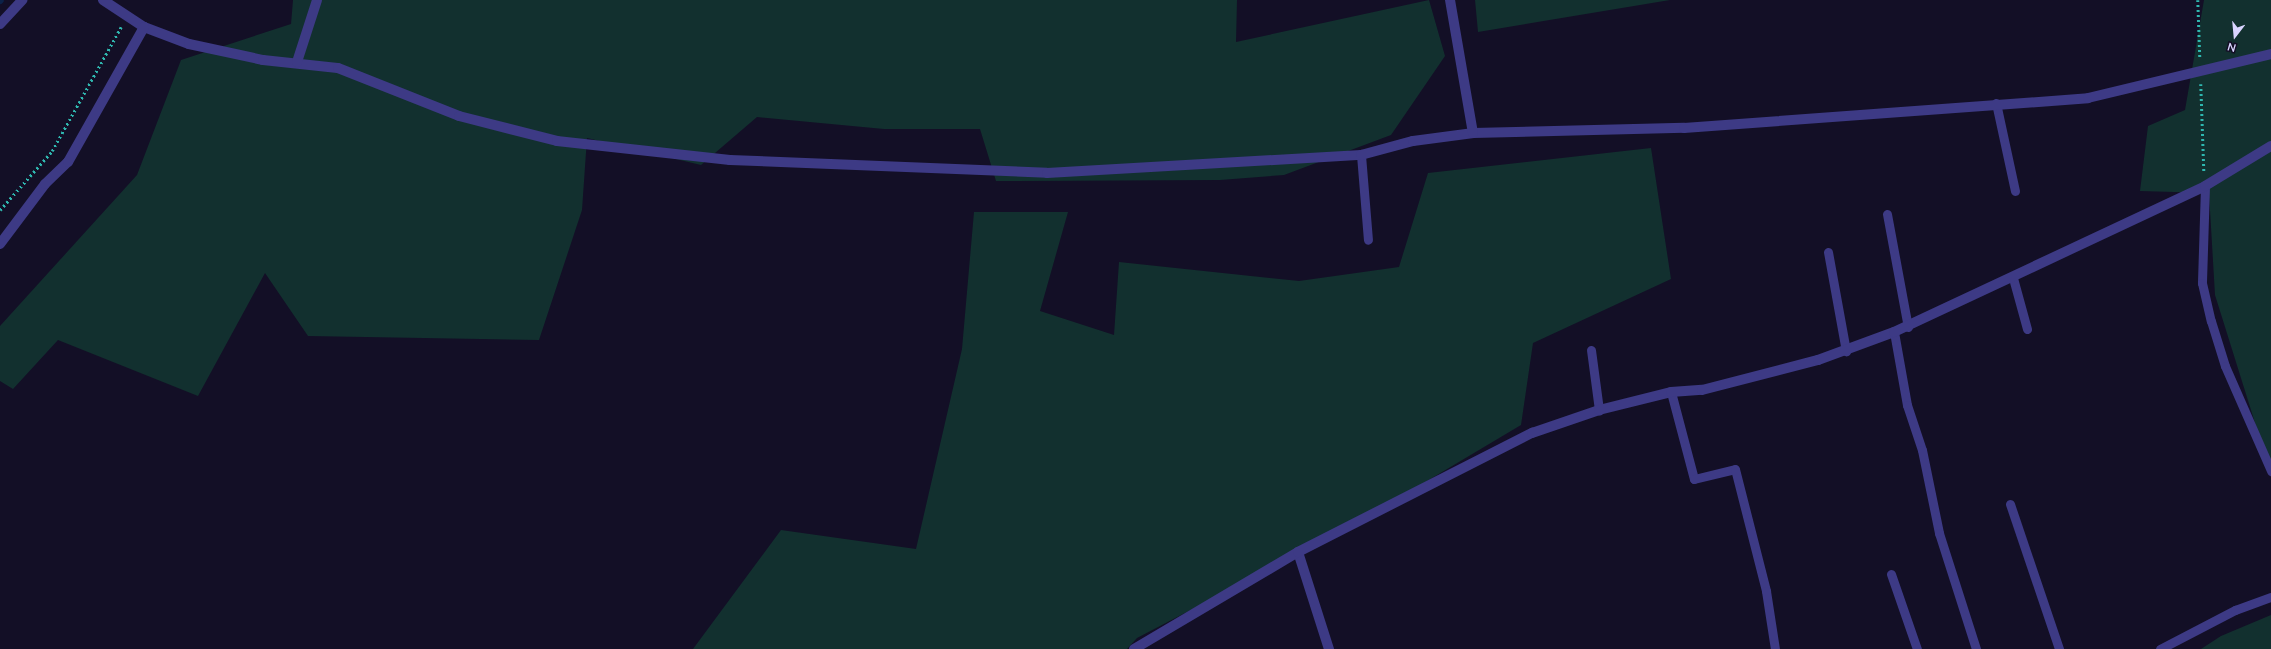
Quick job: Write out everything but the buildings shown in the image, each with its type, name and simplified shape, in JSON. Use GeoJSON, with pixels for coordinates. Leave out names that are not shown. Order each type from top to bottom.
{"type":"FeatureCollection","features":[{"type":"Feature","properties":{"kind":"street"},"geometry":{"type":"LineString","coordinates":[[0,24],[22,0]]}},
{"type":"Feature","properties":{"kind":"street"},"geometry":{"type":"LineString","coordinates":[[103,0],[144,27],[189,44],[263,60],[297,62],[338,68],[459,116],[557,141],[730,160],[1047,173],[1361,155],[1413,140],[1473,132],[1684,128],[1996,103],[2088,98],[2271,54]]}},
{"type":"Feature","properties":{"kind":"street"},"geometry":{"type":"LineString","coordinates":[[297,62],[317,0]]}},
{"type":"Feature","properties":{"kind":"street"},"geometry":{"type":"LineString","coordinates":[[1450,0],[1473,132]]}},
{"type":"Feature","properties":{"kind":"street"},"geometry":{"type":"LineString","coordinates":[[0,244],[45,184],[68,162],[144,27]]}},
{"type":"Feature","properties":{"kind":"street"},"geometry":{"type":"LineString","coordinates":[[1134,649],[1298,552],[1532,433],[1599,410],[1671,392],[1702,390],[1846,351],[1908,326],[2013,278],[2205,186],[2271,146]]}},
{"type":"Feature","properties":{"kind":"street"},"geometry":{"type":"LineString","coordinates":[[1298,552],[1330,649]]}},
{"type":"Feature","properties":{"kind":"lane"},"geometry":{"type":"LineString","coordinates":[[1996,103],[2015,191]]}},
{"type":"Feature","properties":{"kind":"lane"},"geometry":{"type":"LineString","coordinates":[[1361,155],[1368,240]]}},
{"type":"Feature","properties":{"kind":"lane"},"geometry":{"type":"LineString","coordinates":[[2205,186],[2202,283],[2209,314],[2225,366],[2271,471]]}},
{"type":"Feature","properties":{"kind":"lane"},"geometry":{"type":"LineString","coordinates":[[1887,214],[1908,326]]}},
{"type":"Feature","properties":{"kind":"lane"},"geometry":{"type":"LineString","coordinates":[[1828,252],[1846,351]]}},
{"type":"Feature","properties":{"kind":"lane"},"geometry":{"type":"LineString","coordinates":[[2013,278],[2027,329]]}},
{"type":"Feature","properties":{"kind":"lane"},"geometry":{"type":"LineString","coordinates":[[1894,332],[1906,405],[1922,450],[1939,533],[1976,649]]}},
{"type":"Feature","properties":{"kind":"lane"},"geometry":{"type":"LineString","coordinates":[[1591,350],[1599,410]]}},
{"type":"Feature","properties":{"kind":"lane"},"geometry":{"type":"LineString","coordinates":[[1671,392],[1694,479],[1735,469],[1766,591],[1775,649]]}},
{"type":"Feature","properties":{"kind":"lane"},"geometry":{"type":"LineString","coordinates":[[2010,504],[2059,649]]}},
{"type":"Feature","properties":{"kind":"lane"},"geometry":{"type":"LineString","coordinates":[[1891,574],[1916,649]]}},
{"type":"Feature","properties":{"kind":"lane"},"geometry":{"type":"LineString","coordinates":[[2160,649],[2234,610],[2271,597]]}},
{"type":"Feature","properties":{"kind":"path"},"geometry":{"type":"LineString","coordinates":[[2198,0],[2205,186]]}},
{"type":"Feature","properties":{"kind":"path"},"geometry":{"type":"LineString","coordinates":[[0,210],[52,151],[128,16]]}},
{"type":"Feature","properties":{"kind":"green space"},"geometry":{"type":"Polygon","coordinates":[[[293,0],[1237,0],[1236,42],[1429,0],[1445,56],[1391,135],[1284,175],[1220,180],[996,181],[980,129],[884,129],[757,117],[701,165],[587,138],[582,210],[539,340],[308,336],[265,273],[198,396],[58,340],[13,389],[0,381],[0,326],[137,175],[181,60],[291,24],[293,0]]]}},
{"type":"Feature","properties":{"kind":"green space"},"geometry":{"type":"Polygon","coordinates":[[[1475,0],[1670,0],[1478,32],[1475,0]]]}},
{"type":"Feature","properties":{"kind":"green space"},"geometry":{"type":"Polygon","coordinates":[[[2204,0],[2271,0],[2271,474],[2215,295],[2209,193],[2140,191],[2148,126],[2185,110],[2204,0]]]}},
{"type":"Feature","properties":{"kind":"green space"},"geometry":{"type":"Polygon","coordinates":[[[1651,148],[1671,279],[1533,343],[1521,425],[1348,528],[1137,638],[1127,649],[693,649],[781,530],[916,549],[962,349],[974,212],[1068,212],[1040,311],[1114,335],[1119,262],[1299,281],[1399,267],[1428,173],[1651,148]]]}},
{"type":"Feature","properties":{"kind":"green space"},"geometry":{"type":"Polygon","coordinates":[[[2271,615],[2271,649],[2201,649],[2221,636],[2271,615]]]}}]}
